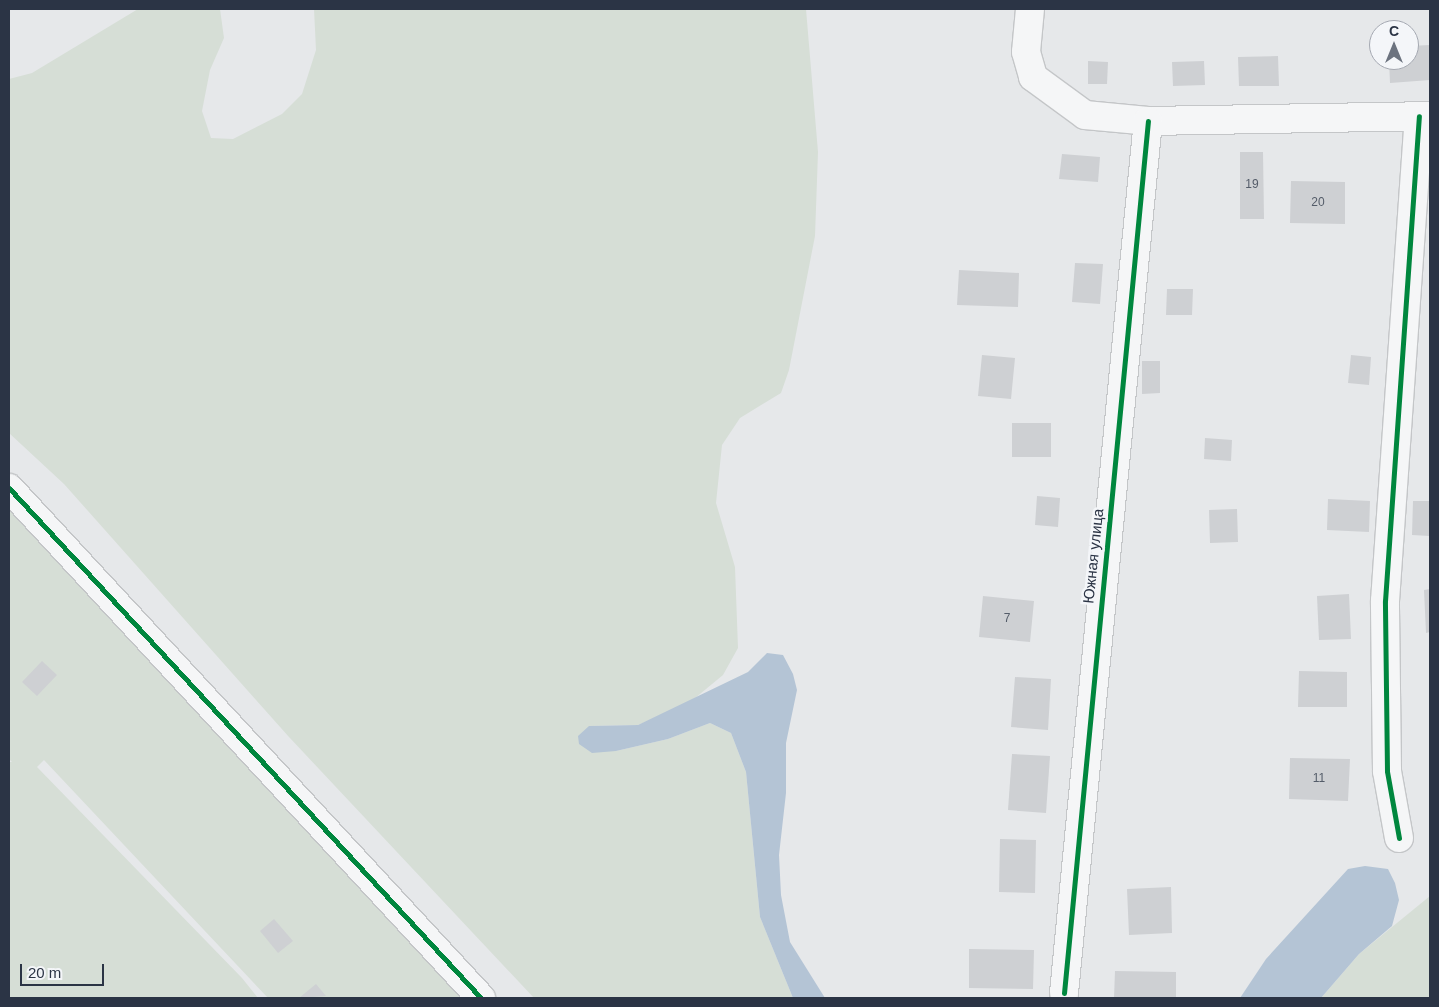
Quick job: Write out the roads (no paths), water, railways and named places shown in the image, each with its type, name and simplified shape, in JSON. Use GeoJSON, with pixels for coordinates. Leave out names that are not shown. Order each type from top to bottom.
{"type":"FeatureCollection","features":[{"type":"Feature","properties":{"kind":"street"},"geometry":{"type":"LineString","coordinates":[[1030,9],[1026,52],[1033,77],[1085,115],[1148,121],[1424,116],[1385,601],[1387,771],[1399,838]]}},
{"type":"Feature","properties":{"kind":"street","name":"Южная улица"},"geometry":{"type":"LineString","coordinates":[[1064,993],[1148,121]]}},
{"type":"Feature","properties":{"kind":"street"},"geometry":{"type":"LineString","coordinates":[[9,488],[481,998]]}},
{"type":"Feature","properties":{"kind":"water"},"geometry":{"type":"Polygon","coordinates":[[[767,653],[783,655],[793,674],[797,690],[786,743],[786,793],[779,855],[781,895],[790,942],[825,998],[793,998],[760,917],[746,772],[731,733],[710,723],[668,739],[616,751],[592,753],[579,744],[578,736],[589,726],[638,725],[748,672],[767,653]]]}},
{"type":"Feature","properties":{"kind":"water"},"geometry":{"type":"Polygon","coordinates":[[[1365,866],[1388,869],[1395,883],[1399,900],[1392,926],[1359,954],[1321,998],[1240,998],[1266,959],[1348,869],[1365,866]]]}}]}
